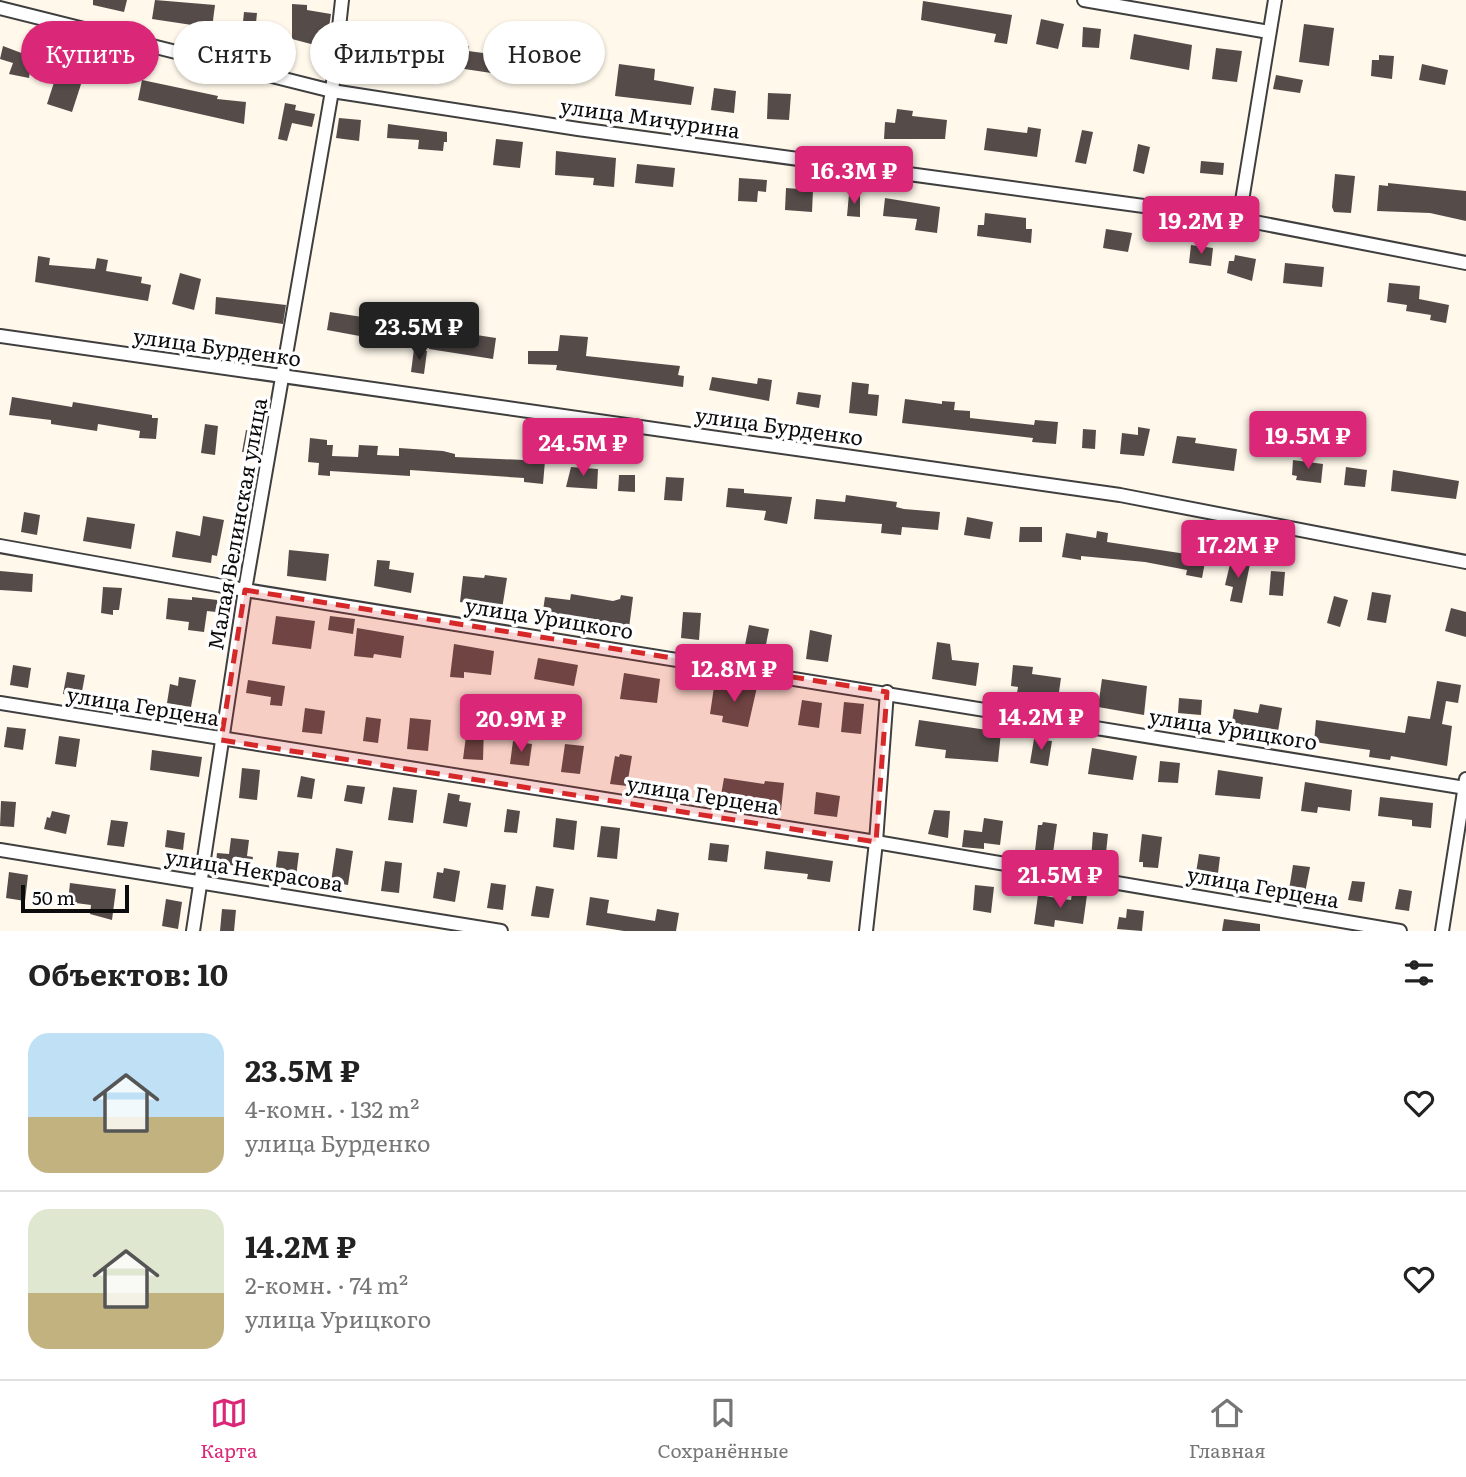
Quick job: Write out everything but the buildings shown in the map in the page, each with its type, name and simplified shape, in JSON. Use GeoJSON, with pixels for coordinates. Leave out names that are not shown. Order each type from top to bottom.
{"type":"FeatureCollection","features":[{"type":"Feature","properties":{"kind":"street","name":"Малая Белинская улица"},"geometry":{"type":"LineString","coordinates":[[193,931],[245,590],[332,91],[342,0]]}},
{"type":"Feature","properties":{"kind":"street"},"geometry":{"type":"LineString","coordinates":[[1084,0],[1269,32]]}},
{"type":"Feature","properties":{"kind":"street"},"geometry":{"type":"LineString","coordinates":[[1239,219],[1275,0]]}},
{"type":"Feature","properties":{"kind":"street","name":"улица Мичурина"},"geometry":{"type":"LineString","coordinates":[[0,8],[332,91],[578,129],[1239,219],[1466,262]]}},
{"type":"Feature","properties":{"kind":"street","name":"улица Бурденко"},"geometry":{"type":"LineString","coordinates":[[0,336],[1120,495],[1466,562]]}},
{"type":"Feature","properties":{"kind":"street","name":"улица Урицкого"},"geometry":{"type":"LineString","coordinates":[[0,546],[245,590],[1466,785]]}},
{"type":"Feature","properties":{"kind":"street"},"geometry":{"type":"LineString","coordinates":[[866,931],[876,842],[887,692]]}},
{"type":"Feature","properties":{"kind":"street","name":"улица Герцена"},"geometry":{"type":"LineString","coordinates":[[0,704],[876,842],[1400,931]]}},
{"type":"Feature","properties":{"kind":"street"},"geometry":{"type":"LineString","coordinates":[[1443,931],[1466,785]]}},
{"type":"Feature","properties":{"kind":"street","name":"улица Некрасова"},"geometry":{"type":"LineString","coordinates":[[0,849],[501,931]]}},
{"type":"Feature","properties":{"kind":"highlighted area"},"geometry":{"type":"Polygon","coordinates":[[[245,590],[887,692],[876,842],[221,740],[245,590]]]}}]}
